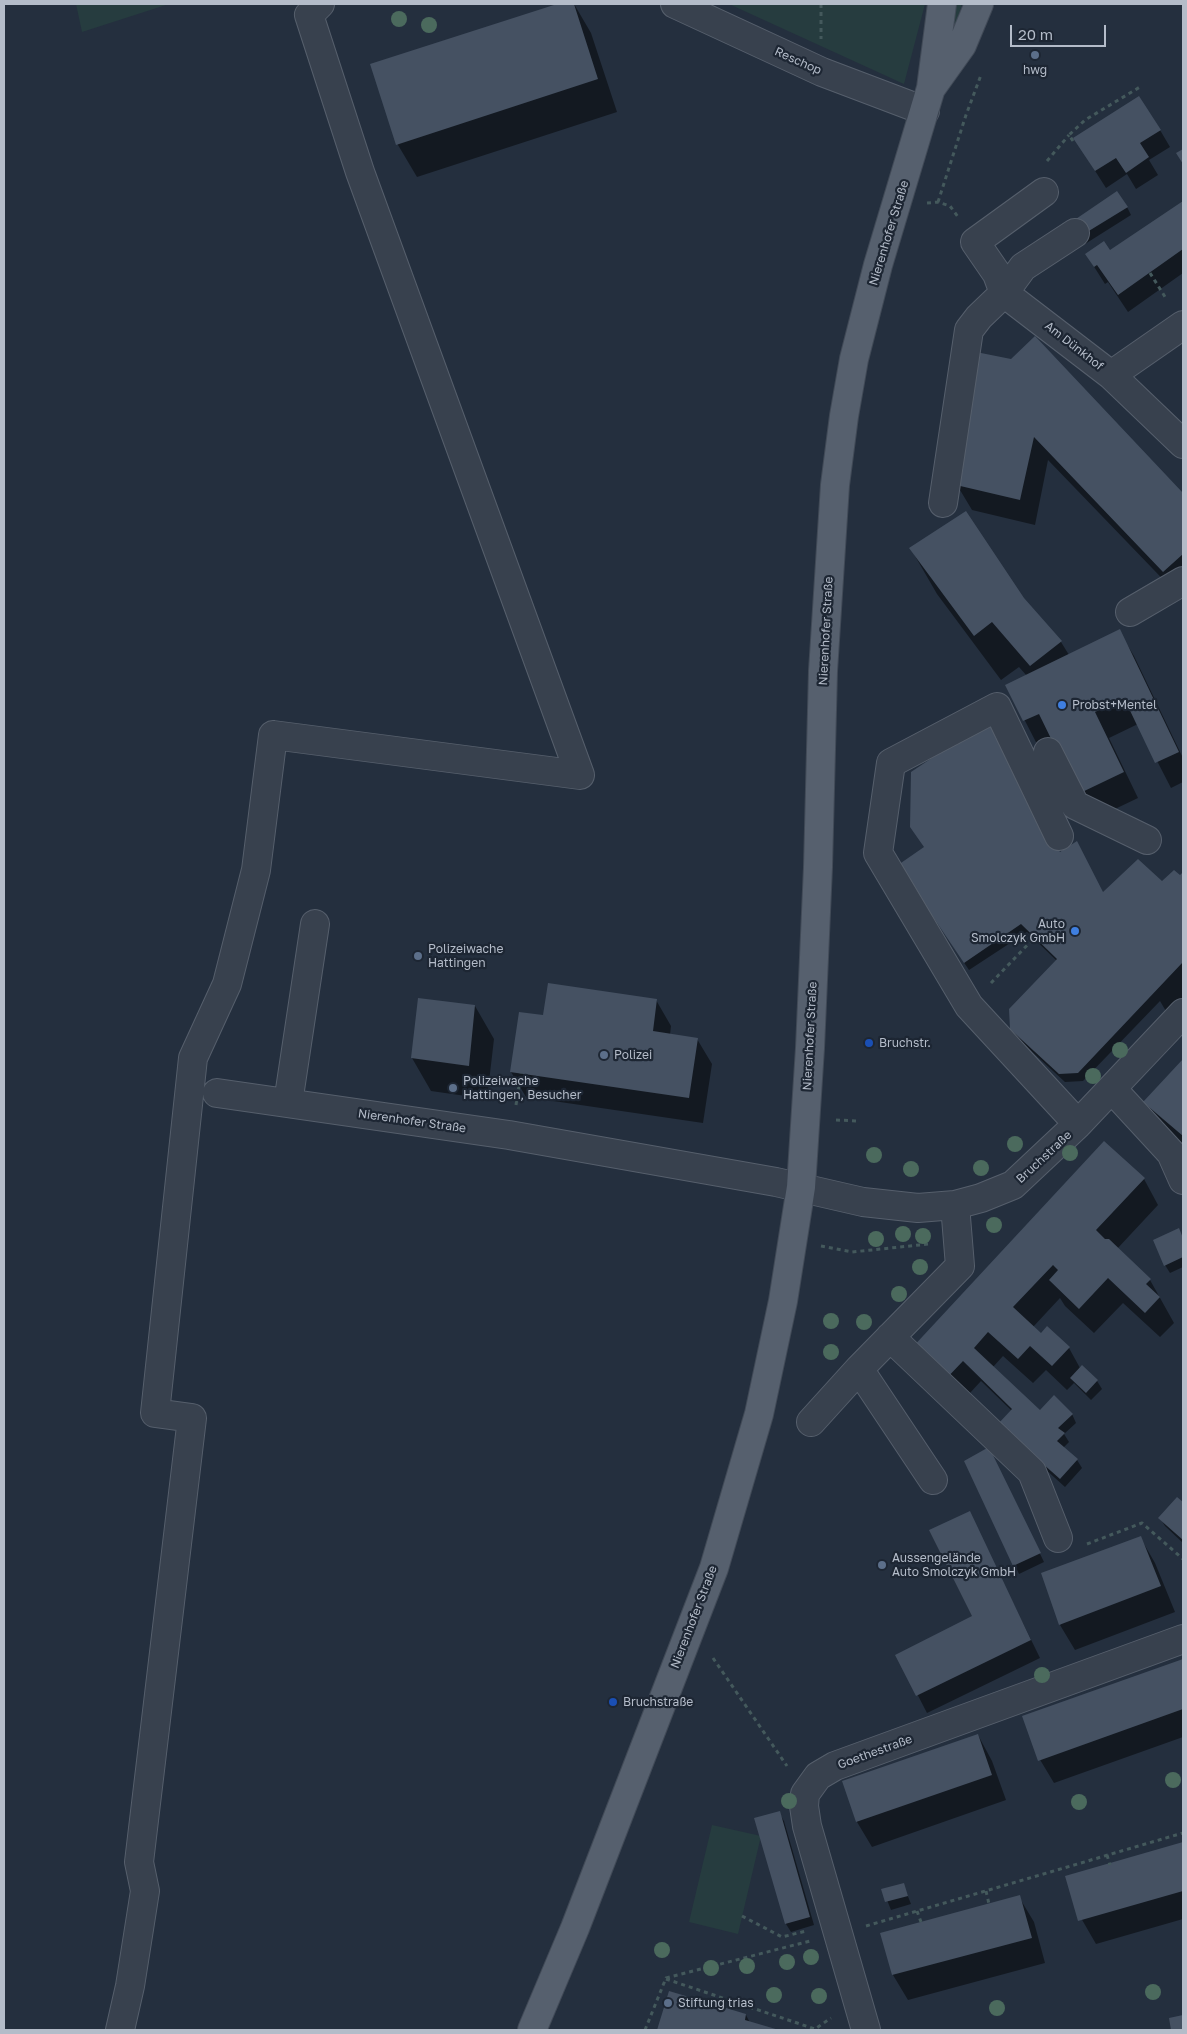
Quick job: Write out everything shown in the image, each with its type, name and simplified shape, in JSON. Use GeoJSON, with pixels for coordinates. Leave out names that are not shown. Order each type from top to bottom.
{"type":"FeatureCollection","features":[{"type":"Feature","properties":{"kind":"main road","name":"Nierenhofer Straße"},"geometry":{"type":"LineString","coordinates":[[532,2030],[575,1928],[714,1568],[759,1414],[783,1301],[801,1187],[810,1048],[818,867],[823,672],[835,485],[854,359],[878,265],[928,99],[942,4]]}},
{"type":"Feature","properties":{"kind":"main road","name":"Nierenhofer Straße"},"geometry":{"type":"LineString","coordinates":[[928,99],[962,45],[979,4]]}},
{"type":"Feature","properties":{"kind":"street"},"geometry":{"type":"LineString","coordinates":[[120,2030],[130,1986],[145,1891],[139,1862],[192,1418],[155,1413],[193,1058],[228,984],[256,870],[272,735],[580,774],[360,172],[309,15],[320,4]]}},
{"type":"Feature","properties":{"kind":"street","name":"Reschop"},"geometry":{"type":"LineString","coordinates":[[674,4],[822,72],[928,99]]}},
{"type":"Feature","properties":{"kind":"street","name":"Am Dünkhof"},"geometry":{"type":"LineString","coordinates":[[1044,192],[975,242],[997,274],[1004,293],[1111,375],[1183,444]]}},
{"type":"Feature","properties":{"kind":"street"},"geometry":{"type":"LineString","coordinates":[[943,503],[969,330],[979,316],[1004,293],[1023,268],[1075,233]]}},
{"type":"Feature","properties":{"kind":"street"},"geometry":{"type":"LineString","coordinates":[[1111,375],[1183,325]]}},
{"type":"Feature","properties":{"kind":"street"},"geometry":{"type":"LineString","coordinates":[[1130,612],[1183,581]]}},
{"type":"Feature","properties":{"kind":"street"},"geometry":{"type":"LineString","coordinates":[[1059,836],[997,707],[891,763],[878,853],[969,1006],[1078,1124]]}},
{"type":"Feature","properties":{"kind":"street"},"geometry":{"type":"LineString","coordinates":[[1048,752],[1075,805],[1147,840]]}},
{"type":"Feature","properties":{"kind":"street"},"geometry":{"type":"LineString","coordinates":[[288,1104],[315,924]]}},
{"type":"Feature","properties":{"kind":"street","name":"Bruchstraße"},"geometry":{"type":"LineString","coordinates":[[801,1187],[864,1202],[918,1208],[955,1205],[981,1198],[1013,1185],[1078,1124],[1183,1013]]}},
{"type":"Feature","properties":{"kind":"street"},"geometry":{"type":"LineString","coordinates":[[1112,1089],[1177,1155],[1183,1180]]}},
{"type":"Feature","properties":{"kind":"street","name":"Nierenhofer Straße"},"geometry":{"type":"LineString","coordinates":[[216,1093],[509,1135],[801,1187]]}},
{"type":"Feature","properties":{"kind":"street"},"geometry":{"type":"LineString","coordinates":[[811,1422],[859,1369],[960,1266],[955,1205]]}},
{"type":"Feature","properties":{"kind":"street"},"geometry":{"type":"LineString","coordinates":[[890,1337],[1032,1472],[1058,1538]]}},
{"type":"Feature","properties":{"kind":"street"},"geometry":{"type":"LineString","coordinates":[[859,1369],[933,1480]]}},
{"type":"Feature","properties":{"kind":"street","name":"Goethestraße"},"geometry":{"type":"LineString","coordinates":[[805,1794],[818,1776],[834,1766],[1183,1639]]}},
{"type":"Feature","properties":{"kind":"street"},"geometry":{"type":"LineString","coordinates":[[805,1794],[804,1806],[807,1826],[866,2030]]}},
{"type":"Feature","properties":{"kind":"path"},"geometry":{"type":"LineString","coordinates":[[938,202],[982,72]]}},
{"type":"Feature","properties":{"kind":"path"},"geometry":{"type":"LineString","coordinates":[[1073,141],[1069,135],[1085,120],[1140,87]]}},
{"type":"Feature","properties":{"kind":"path"},"geometry":{"type":"LineString","coordinates":[[969,1006],[1035,937]]}},
{"type":"Feature","properties":{"kind":"path"},"geometry":{"type":"LineString","coordinates":[[793,1240],[852,1252],[958,1240]]}},
{"type":"Feature","properties":{"kind":"path"},"geometry":{"type":"LineString","coordinates":[[1058,1538],[1084,1545],[1142,1522],[1183,1559]]}},
{"type":"Feature","properties":{"kind":"path"},"geometry":{"type":"LineString","coordinates":[[713,1658],[805,1794]]}},
{"type":"Feature","properties":{"kind":"path"},"geometry":{"type":"LineString","coordinates":[[742,1916],[782,1937],[837,1928],[917,1911],[1183,1833]]}},
{"type":"Feature","properties":{"kind":"path"},"geometry":{"type":"LineString","coordinates":[[1107,1855],[1110,1865]]}},
{"type":"Feature","properties":{"kind":"path"},"geometry":{"type":"LineString","coordinates":[[986,1891],[989,1904]]}},
{"type":"Feature","properties":{"kind":"path"},"geometry":{"type":"LineString","coordinates":[[917,1911],[921,1922]]}},
{"type":"Feature","properties":{"kind":"path"},"geometry":{"type":"LineString","coordinates":[[666,1978],[837,1928]]}},
{"type":"Feature","properties":{"kind":"path"},"geometry":{"type":"LineString","coordinates":[[666,1978],[815,2029],[857,1999]]}},
{"type":"Feature","properties":{"kind":"path"},"geometry":{"type":"LineString","coordinates":[[645,2030],[666,1978]]}},
{"type":"Feature","properties":{"kind":"green space"},"geometry":{"type":"Polygon","coordinates":[[[76,4],[169,4],[82,32],[76,4]]]}},
{"type":"Feature","properties":{"kind":"green space"},"geometry":{"type":"Polygon","coordinates":[[[729,4],[925,4],[904,84],[729,4]]]}},
{"type":"Feature","properties":{"kind":"green space"},"geometry":{"type":"Polygon","coordinates":[[[954,4],[962,4],[954,29],[946,26],[954,4]]]}},
{"type":"Feature","properties":{"kind":"green space"},"geometry":{"type":"Polygon","coordinates":[[[712,1825],[761,1836],[738,1934],[689,1922],[712,1825]]]}},
{"type":"Feature","properties":{"kind":"building"},"geometry":{"type":"Polygon","coordinates":[[[557,4],[574,4],[598,79],[396,145],[370,64],[557,4]]]}},
{"type":"Feature","properties":{"kind":"building"},"geometry":{"type":"Polygon","coordinates":[[[1139,96],[1161,130],[1140,143],[1149,157],[1126,173],[1116,158],[1095,171],[1073,138],[1139,96]]]}},
{"type":"Feature","properties":{"kind":"building"},"geometry":{"type":"Polygon","coordinates":[[[1183,149],[1183,164],[1176,153],[1183,149]]]}},
{"type":"Feature","properties":{"kind":"building"},"geometry":{"type":"Polygon","coordinates":[[[1117,191],[1128,207],[1079,237],[1070,223],[1117,191]]]}},
{"type":"Feature","properties":{"kind":"building"},"geometry":{"type":"Polygon","coordinates":[[[1183,201],[1183,249],[1118,295],[1097,265],[1094,267],[1085,254],[1104,241],[1110,250],[1183,201]]]}},
{"type":"Feature","properties":{"kind":"building"},"geometry":{"type":"Polygon","coordinates":[[[1035,336],[1183,493],[1183,554],[1163,572],[1034,437],[1020,500],[956,485],[976,352],[1011,359],[1035,336]]]}},
{"type":"Feature","properties":{"kind":"building"},"geometry":{"type":"Polygon","coordinates":[[[966,511],[1024,598],[1062,641],[1030,666],[992,622],[974,636],[909,548],[966,511]]]}},
{"type":"Feature","properties":{"kind":"building","name":"Probst+Mentel"},"geometry":{"type":"Polygon","coordinates":[[[1120,629],[1179,752],[1155,763],[1124,698],[1095,712],[1124,772],[1078,794],[1039,714],[1023,721],[1005,685],[1120,629]]]}},
{"type":"Feature","properties":{"kind":"building","name":"Auto Smolczyk GmbH"},"geometry":{"type":"Polygon","coordinates":[[[987,721],[1027,781],[1019,786],[1060,852],[1077,841],[1103,892],[1138,859],[1162,881],[1174,870],[1180,875],[1183,872],[1183,962],[1078,1073],[1059,1074],[1010,1029],[1009,1009],[1057,959],[1021,924],[964,963],[898,865],[924,847],[910,827],[911,772],[987,721]]]}},
{"type":"Feature","properties":{"kind":"building","name":"Polizei"},"geometry":{"type":"Polygon","coordinates":[[[548,983],[657,999],[653,1031],[698,1038],[689,1098],[510,1072],[519,1012],[543,1015],[548,983]]]}},
{"type":"Feature","properties":{"kind":"building"},"geometry":{"type":"Polygon","coordinates":[[[418,998],[475,1005],[469,1066],[411,1058],[418,998]]]}},
{"type":"Feature","properties":{"kind":"building"},"geometry":{"type":"Polygon","coordinates":[[[1183,1059],[1183,1136],[1143,1102],[1183,1059]]]}},
{"type":"Feature","properties":{"kind":"building"},"geometry":{"type":"Polygon","coordinates":[[[1104,1141],[1145,1178],[1096,1230],[1105,1239],[1109,1239],[1151,1279],[1146,1284],[1160,1297],[1145,1313],[1108,1278],[1079,1309],[1049,1280],[1058,1270],[1053,1265],[1013,1307],[1041,1333],[1047,1326],[1070,1347],[1052,1366],[1030,1346],[1018,1359],[988,1332],[974,1348],[1040,1410],[1054,1395],[1073,1414],[1058,1428],[1065,1433],[1057,1441],[1078,1459],[1060,1479],[998,1424],[1012,1409],[963,1361],[943,1382],[910,1350],[1104,1141]]]}},
{"type":"Feature","properties":{"kind":"building"},"geometry":{"type":"Polygon","coordinates":[[[1179,1228],[1183,1238],[1183,1257],[1164,1266],[1153,1240],[1179,1228]]]}},
{"type":"Feature","properties":{"kind":"building"},"geometry":{"type":"Polygon","coordinates":[[[1082,1365],[1098,1380],[1086,1393],[1070,1378],[1082,1365]]]}},
{"type":"Feature","properties":{"kind":"building"},"geometry":{"type":"Polygon","coordinates":[[[989,1447],[1041,1553],[1013,1566],[964,1461],[989,1447]]]}},
{"type":"Feature","properties":{"kind":"building"},"geometry":{"type":"Polygon","coordinates":[[[1177,1497],[1183,1502],[1183,1540],[1158,1518],[1177,1497]]]}},
{"type":"Feature","properties":{"kind":"building"},"geometry":{"type":"Polygon","coordinates":[[[970,1511],[1031,1640],[916,1696],[895,1655],[972,1616],[929,1530],[970,1511]]]}},
{"type":"Feature","properties":{"kind":"building"},"geometry":{"type":"Polygon","coordinates":[[[1141,1536],[1161,1586],[1059,1625],[1041,1573],[1141,1536]]]}},
{"type":"Feature","properties":{"kind":"building"},"geometry":{"type":"Polygon","coordinates":[[[1183,1659],[1183,1709],[1038,1761],[1022,1716],[1183,1659]]]}},
{"type":"Feature","properties":{"kind":"building"},"geometry":{"type":"Polygon","coordinates":[[[978,1734],[992,1775],[856,1822],[842,1781],[978,1734]]]}},
{"type":"Feature","properties":{"kind":"building"},"geometry":{"type":"Polygon","coordinates":[[[780,1811],[810,1917],[785,1924],[754,1818],[780,1811]]]}},
{"type":"Feature","properties":{"kind":"building"},"geometry":{"type":"Polygon","coordinates":[[[1183,1842],[1183,1891],[1078,1921],[1065,1876],[1183,1842]]]}},
{"type":"Feature","properties":{"kind":"building"},"geometry":{"type":"Polygon","coordinates":[[[904,1883],[908,1896],[885,1902],[881,1889],[904,1883]]]}},
{"type":"Feature","properties":{"kind":"building"},"geometry":{"type":"Polygon","coordinates":[[[1020,1895],[1032,1938],[892,1975],[880,1933],[1020,1895]]]}},
{"type":"Feature","properties":{"kind":"building"},"geometry":{"type":"Polygon","coordinates":[[[669,1991],[746,2014],[745,2020],[779,2030],[657,2030],[669,1991]]]}},
{"type":"Feature","properties":{"kind":"building"},"geometry":{"type":"Polygon","coordinates":[[[1183,2015],[1183,2030],[1171,2030],[1169,2018],[1183,2015]]]}},
{"type":"Feature","properties":{"kind":"place","name":"hwg"},"geometry":{"type":"Point","coordinates":[1035,55]}},
{"type":"Feature","properties":{"kind":"place","name":"Probst+Mentel"},"geometry":{"type":"Point","coordinates":[1062,705]}},
{"type":"Feature","properties":{"kind":"place","name":"Auto Smolczyk GmbH"},"geometry":{"type":"Point","coordinates":[1075,931]}},
{"type":"Feature","properties":{"kind":"place","name":"Polizeiwache Hattingen"},"geometry":{"type":"Point","coordinates":[418,956]}},
{"type":"Feature","properties":{"kind":"place","name":"Bruchstr."},"geometry":{"type":"Point","coordinates":[869,1043]}},
{"type":"Feature","properties":{"kind":"place","name":"Polizei"},"geometry":{"type":"Point","coordinates":[604,1055]}},
{"type":"Feature","properties":{"kind":"place","name":"Polizeiwache Hattingen, Besucher"},"geometry":{"type":"Point","coordinates":[453,1088]}},
{"type":"Feature","properties":{"kind":"place","name":"Aussengelände Auto Smolczyk GmbH"},"geometry":{"type":"Point","coordinates":[882,1565]}},
{"type":"Feature","properties":{"kind":"place","name":"Bruchstraße"},"geometry":{"type":"Point","coordinates":[613,1702]}},
{"type":"Feature","properties":{"kind":"place","name":"Stiftung trias"},"geometry":{"type":"Point","coordinates":[668,2003]}}]}
